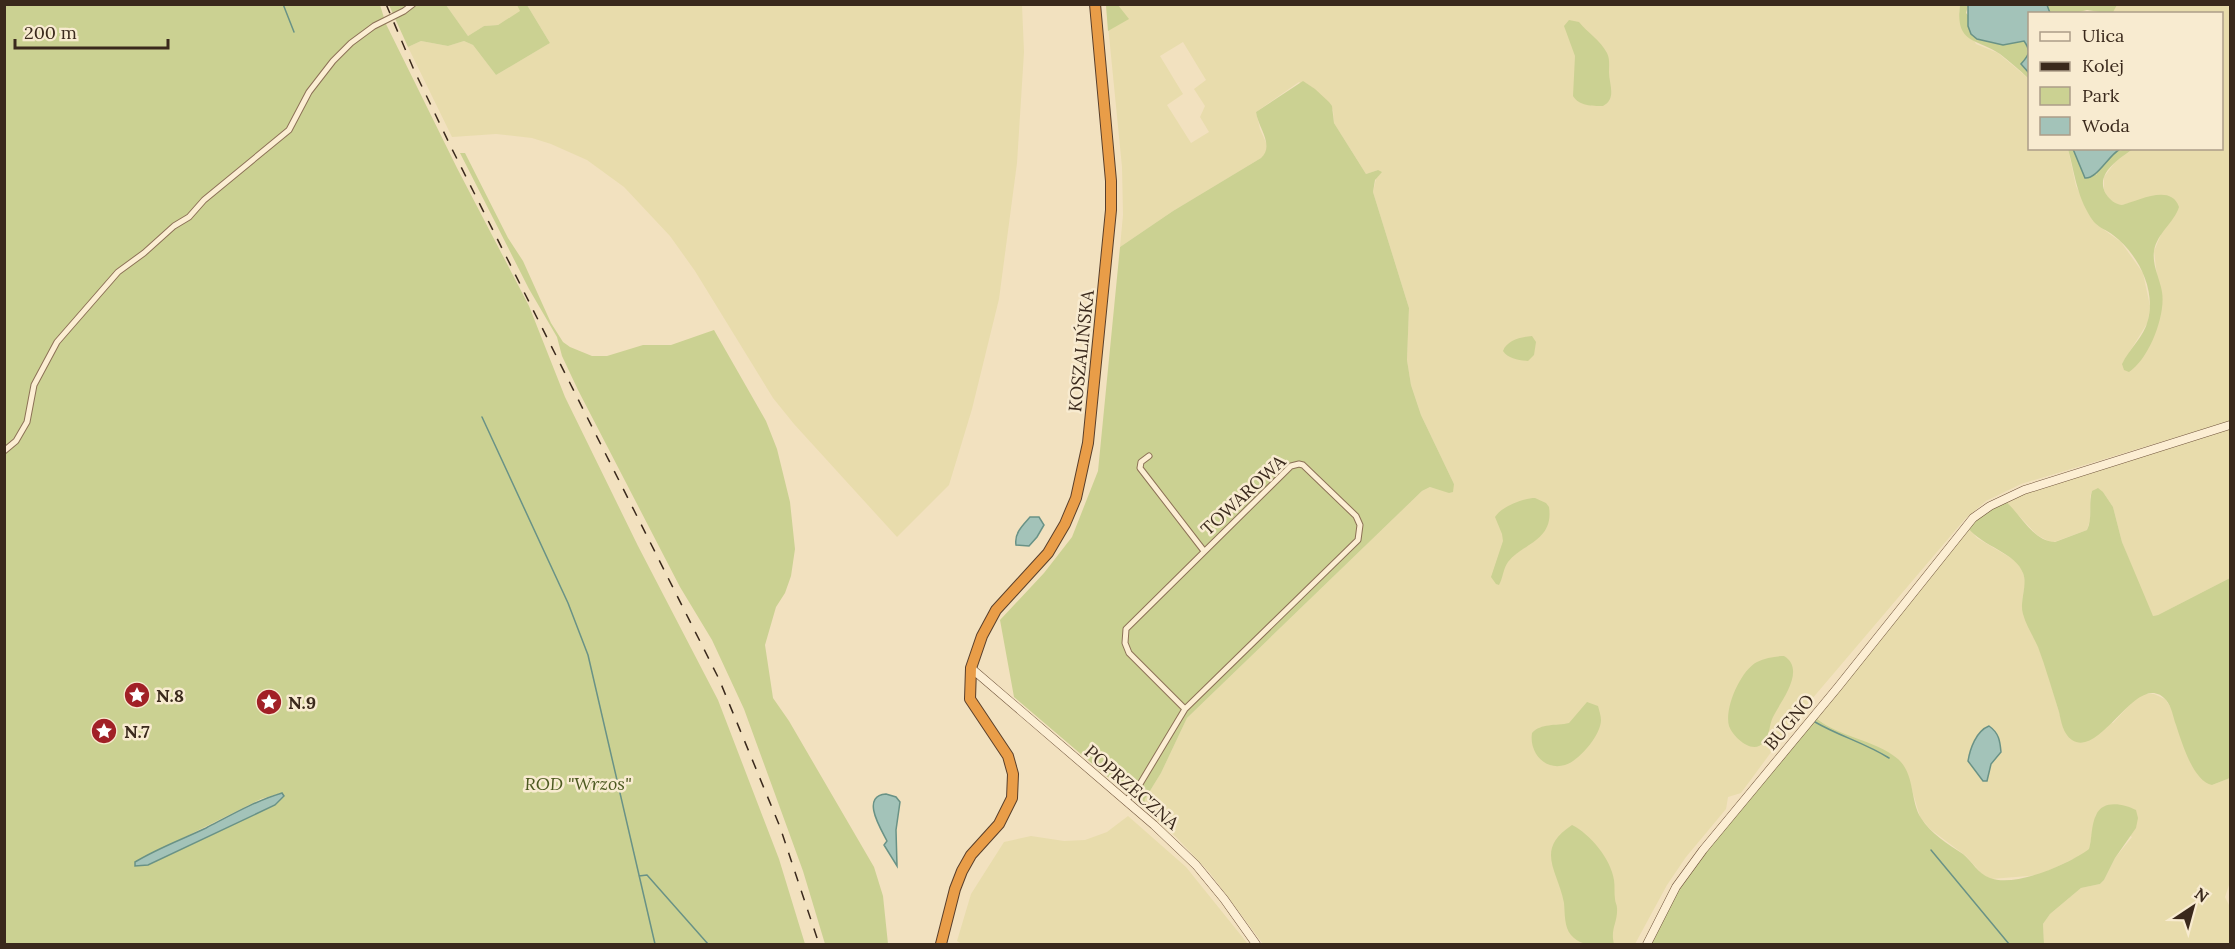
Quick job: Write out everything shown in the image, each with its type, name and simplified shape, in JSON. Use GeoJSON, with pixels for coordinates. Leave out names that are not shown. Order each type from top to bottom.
{"type":"FeatureCollection","features":[{"type":"Feature","properties":{"kind":"highway","name":"KOSZALIŃSKA"},"geometry":{"type":"LineString","coordinates":[[941,945],[955,889],[962,871],[981,842],[999,824],[1012,798],[1012,768],[1008,756],[970,699],[972,668],[982,636],[996,610],[1038,566],[1060,534],[1076,498],[1085,460],[1111,210],[1095,4]]}},
{"type":"Feature","properties":{"kind":"street"},"geometry":{"type":"LineString","coordinates":[[4,451],[16,441],[27,422],[34,385],[57,342],[118,272],[144,253],[174,226],[189,217],[204,200],[289,130],[309,92],[333,61],[351,44],[374,26],[404,12],[413,4]]}},
{"type":"Feature","properties":{"kind":"street","name":"BUGNO"},"geometry":{"type":"LineString","coordinates":[[1647,945],[1676,887],[1703,850],[1845,678],[1965,526],[1990,506],[2024,490],[2230,425]]}},
{"type":"Feature","properties":{"kind":"street","name":"TOWAROWA"},"geometry":{"type":"LineString","coordinates":[[1149,456],[1141,462],[1140,468],[1204,551]]}},
{"type":"Feature","properties":{"kind":"street","name":"TOWAROWA"},"geometry":{"type":"LineString","coordinates":[[1299,464],[1307,467],[1356,516],[1360,530],[1358,540],[1352,547],[1185,709],[1129,653],[1124,638],[1131,622],[1204,551],[1291,466],[1299,464]]}},
{"type":"Feature","properties":{"kind":"street","name":"POPRZECZNA"},"geometry":{"type":"LineString","coordinates":[[972,668],[1126,801],[1202,871],[1257,945]]}},
{"type":"Feature","properties":{"kind":"street"},"geometry":{"type":"LineString","coordinates":[[1126,801],[1140,784],[1185,709]]}},
{"type":"Feature","properties":{"kind":"shaded area"},"geometry":{"type":"Polygon","coordinates":[[[446,5],[517,5],[521,11],[498,25],[484,26],[468,36],[446,5]]]}},
{"type":"Feature","properties":{"kind":"shaded area"},"geometry":{"type":"Polygon","coordinates":[[[527,5],[1022,5],[1024,52],[1017,163],[999,299],[972,409],[949,485],[897,537],[773,398],[695,271],[670,236],[624,187],[587,160],[532,138],[496,134],[452,137],[408,47],[421,41],[448,46],[464,41],[473,45],[496,75],[550,43],[527,5]]]}},
{"type":"Feature","properties":{"kind":"shaded area"},"geometry":{"type":"Polygon","coordinates":[[[1106,5],[1960,5],[1959,12],[1976,44],[1998,53],[2028,78],[2028,150],[2068,150],[2076,186],[2096,224],[2121,242],[2143,273],[2150,306],[2148,322],[2122,364],[2145,355],[2157,276],[2154,251],[2168,223],[2134,202],[2115,204],[2104,190],[2104,177],[2116,161],[2132,150],[2223,150],[2223,12],[2113,12],[2117,5],[2230,5],[2230,421],[2021,484],[1986,501],[1965,519],[1800,713],[1741,793],[1728,797],[1726,809],[1686,857],[1667,885],[1635,944],[1263,944],[1210,873],[1144,805],[1187,718],[1422,491],[1430,487],[1440,489],[1454,484],[1421,415],[1411,385],[1407,360],[1409,308],[1373,192],[1378,170],[1366,174],[1334,123],[1333,110],[1299,82],[1256,112],[1268,147],[1267,153],[1261,158],[1173,211],[1120,247],[1123,215],[1122,167],[1106,5]],[[1183,42],[1160,56],[1183,94],[1167,105],[1191,143],[1209,132],[1200,117],[1205,106],[1194,89],[1206,80],[1183,42]]]}},
{"type":"Feature","properties":{"kind":"shaded area"},"geometry":{"type":"Polygon","coordinates":[[[2230,428],[2230,578],[2158,615],[2153,616],[2150,613],[2122,542],[2113,507],[2103,492],[2092,491],[2087,530],[2054,542],[2037,535],[2005,501],[2025,493],[2230,428]]]}},
{"type":"Feature","properties":{"kind":"shaded area"},"geometry":{"type":"Polygon","coordinates":[[[1968,528],[1977,538],[2016,561],[2023,571],[2025,582],[2022,601],[2047,671],[2064,729],[2113,723],[2135,699],[2143,694],[2154,694],[2165,699],[2171,708],[2189,759],[2212,785],[2230,778],[2230,882],[2225,897],[2230,907],[2230,944],[2044,944],[2043,924],[2050,914],[2081,888],[2100,884],[2115,858],[2132,837],[2096,814],[2089,850],[2082,855],[2039,875],[1991,879],[1982,874],[1966,856],[1930,829],[1920,817],[1907,773],[1897,759],[1871,745],[1833,730],[1816,718],[1968,528]]]}},
{"type":"Feature","properties":{"kind":"shaded area"},"geometry":{"type":"Polygon","coordinates":[[[1128,816],[1186,867],[1248,944],[962,944],[957,941],[971,894],[1004,842],[1031,836],[1064,841],[1085,840],[1107,832],[1128,816]]]}},
{"type":"Feature","properties":{"kind":"green space","name":"ROD \"Wrzos\""},"geometry":{"type":"Polygon","coordinates":[[[5,5],[380,5],[386,24],[457,168],[529,306],[565,397],[638,546],[718,700],[779,859],[805,944],[5,944],[5,5]],[[281,793],[261,799],[135,862],[148,865],[275,805],[281,793]]]}},
{"type":"Feature","properties":{"kind":"green space"},"geometry":{"type":"Polygon","coordinates":[[[389,5],[446,5],[468,36],[484,26],[498,25],[520,11],[517,5],[527,5],[550,43],[496,75],[473,45],[464,41],[448,46],[421,41],[408,47],[389,5]]]}},
{"type":"Feature","properties":{"kind":"green space"},"geometry":{"type":"Polygon","coordinates":[[[1106,5],[1118,5],[1129,19],[1108,31],[1106,5]]]}},
{"type":"Feature","properties":{"kind":"green space"},"geometry":{"type":"Polygon","coordinates":[[[1960,5],[1968,5],[1966,13],[1991,41],[2003,45],[2024,41],[2028,54],[2021,65],[2028,72],[2028,78],[2000,54],[1969,38],[1961,27],[1960,5]]]}},
{"type":"Feature","properties":{"kind":"green space"},"geometry":{"type":"Polygon","coordinates":[[[2047,5],[2117,5],[2113,12],[2087,10],[2050,12],[2047,5]]]}},
{"type":"Feature","properties":{"kind":"green space"},"geometry":{"type":"Polygon","coordinates":[[[1569,20],[1579,22],[1601,44],[1608,55],[1611,95],[1603,106],[1582,104],[1573,96],[1575,56],[1564,26],[1569,20]]]}},
{"type":"Feature","properties":{"kind":"green space"},"geometry":{"type":"Polygon","coordinates":[[[1303,81],[1332,106],[1334,123],[1366,174],[1378,170],[1382,172],[1375,180],[1373,192],[1409,308],[1407,360],[1411,385],[1421,415],[1454,484],[1453,492],[1449,493],[1430,487],[1422,491],[1187,718],[1161,773],[1145,799],[1144,805],[1149,812],[1141,805],[1140,795],[1130,787],[1123,790],[1014,697],[1000,620],[1044,573],[1072,537],[1098,471],[1120,247],[1173,211],[1261,158],[1265,153],[1266,142],[1256,112],[1303,81]]]}},
{"type":"Feature","properties":{"kind":"green space"},"geometry":{"type":"Polygon","coordinates":[[[2068,150],[2073,150],[2096,175],[2110,156],[2123,150],[2132,150],[2110,167],[2106,173],[2103,187],[2106,194],[2115,203],[2122,205],[2154,195],[2169,196],[2179,207],[2158,239],[2154,251],[2163,302],[2159,324],[2143,357],[2129,372],[2124,370],[2122,364],[2143,332],[2148,320],[2150,308],[2147,284],[2130,252],[2113,235],[2096,224],[2088,213],[2077,186],[2068,150]]]}},
{"type":"Feature","properties":{"kind":"green space"},"geometry":{"type":"Polygon","coordinates":[[[460,153],[465,153],[508,238],[523,261],[551,323],[563,342],[592,356],[607,356],[643,345],[671,345],[714,330],[766,421],[777,449],[790,502],[795,549],[791,576],[785,593],[776,607],[765,645],[773,698],[789,721],[874,867],[883,896],[888,944],[825,944],[803,871],[744,709],[712,640],[680,587],[578,390],[562,356],[557,337],[529,289],[460,153]]]}},
{"type":"Feature","properties":{"kind":"green space"},"geometry":{"type":"Polygon","coordinates":[[[1532,336],[1536,342],[1534,355],[1528,361],[1517,360],[1503,351],[1511,342],[1532,336]]]}},
{"type":"Feature","properties":{"kind":"green space"},"geometry":{"type":"Polygon","coordinates":[[[2098,488],[2113,507],[2122,542],[2153,616],[2230,578],[2230,778],[2212,785],[2199,776],[2185,751],[2170,706],[2166,700],[2155,693],[2143,695],[2095,737],[2083,742],[2072,740],[2063,727],[2038,647],[2023,614],[2025,583],[2023,573],[2013,560],[1968,528],[1983,514],[2005,501],[2040,537],[2055,542],[2087,530],[2090,521],[2092,491],[2098,488]]]}},
{"type":"Feature","properties":{"kind":"green space"},"geometry":{"type":"Polygon","coordinates":[[[1535,498],[1549,507],[1547,527],[1536,540],[1508,562],[1499,585],[1496,584],[1491,577],[1503,541],[1495,517],[1513,504],[1535,498]]]}},
{"type":"Feature","properties":{"kind":"green space"},"geometry":{"type":"Polygon","coordinates":[[[1784,656],[1793,669],[1790,686],[1773,717],[1764,742],[1760,746],[1749,746],[1739,740],[1729,726],[1731,700],[1740,681],[1751,666],[1770,658],[1784,656]]]}},
{"type":"Feature","properties":{"kind":"green space"},"geometry":{"type":"Polygon","coordinates":[[[1587,702],[1598,706],[1601,717],[1600,726],[1593,740],[1571,763],[1557,766],[1545,763],[1533,747],[1532,733],[1544,726],[1569,723],[1587,702]]]}},
{"type":"Feature","properties":{"kind":"green space"},"geometry":{"type":"Polygon","coordinates":[[[1816,718],[1825,725],[1889,752],[1898,759],[1907,772],[1915,804],[1925,824],[1963,854],[1982,874],[1990,878],[2013,880],[2027,877],[2080,855],[2089,849],[2096,815],[2099,810],[2109,805],[2126,806],[2136,810],[2138,818],[2136,828],[2100,884],[2081,888],[2050,914],[2043,924],[2044,944],[1650,944],[1679,889],[1705,852],[1816,718]]]}},
{"type":"Feature","properties":{"kind":"green space"},"geometry":{"type":"Polygon","coordinates":[[[1572,825],[1586,834],[1599,848],[1612,872],[1617,908],[1613,934],[1614,944],[1585,944],[1575,939],[1567,928],[1564,903],[1551,852],[1560,834],[1572,825]]]}},
{"type":"Feature","properties":{"kind":"water"},"geometry":{"type":"Polygon","coordinates":[[[1968,5],[2047,5],[2050,12],[2028,12],[2028,48],[2024,41],[2003,45],[1977,39],[1971,34],[1968,26],[1968,5]]]}},
{"type":"Feature","properties":{"kind":"water"},"geometry":{"type":"Polygon","coordinates":[[[2028,54],[2028,72],[2021,64],[2028,54]]]}},
{"type":"Feature","properties":{"kind":"water"},"geometry":{"type":"Polygon","coordinates":[[[2074,150],[2119,150],[2094,175],[2085,178],[2074,150]]]}},
{"type":"Feature","properties":{"kind":"water"},"geometry":{"type":"Polygon","coordinates":[[[1030,517],[1039,517],[1044,525],[1029,546],[1016,545],[1018,533],[1030,517]]]}},
{"type":"Feature","properties":{"kind":"water"},"geometry":{"type":"Polygon","coordinates":[[[1989,726],[1995,731],[2001,752],[1991,764],[1987,781],[1983,781],[1968,761],[1977,736],[1989,726]]]}},
{"type":"Feature","properties":{"kind":"water"},"geometry":{"type":"Polygon","coordinates":[[[282,793],[284,796],[275,805],[148,865],[135,866],[135,862],[153,852],[253,804],[282,793]]]}},
{"type":"Feature","properties":{"kind":"water"},"geometry":{"type":"Polygon","coordinates":[[[886,794],[896,797],[900,802],[896,830],[897,866],[884,845],[887,841],[874,814],[874,800],[886,794]]]}},
{"type":"Feature","properties":{"kind":"waterway"},"geometry":{"type":"LineString","coordinates":[[283,4],[294,32]]}},
{"type":"Feature","properties":{"kind":"waterway"},"geometry":{"type":"LineString","coordinates":[[482,417],[568,603],[588,655],[655,944]]}},
{"type":"Feature","properties":{"kind":"waterway"},"geometry":{"type":"LineString","coordinates":[[1815,722],[1889,758]]}},
{"type":"Feature","properties":{"kind":"waterway"},"geometry":{"type":"LineString","coordinates":[[1931,850],[2009,944]]}},
{"type":"Feature","properties":{"kind":"waterway"},"geometry":{"type":"LineString","coordinates":[[639,876],[647,875],[708,944]]}},
{"type":"Feature","properties":{"kind":"railway"},"geometry":{"type":"LineString","coordinates":[[386,4],[414,70],[451,147],[719,679],[780,827],[819,944]]}},
{"type":"Feature","properties":{"kind":"place","name":"N.8"},"geometry":{"type":"Point","coordinates":[137,695]}},
{"type":"Feature","properties":{"kind":"place","name":"N.9"},"geometry":{"type":"Point","coordinates":[269,702]}},
{"type":"Feature","properties":{"kind":"place","name":"N.7"},"geometry":{"type":"Point","coordinates":[104,731]}}]}
